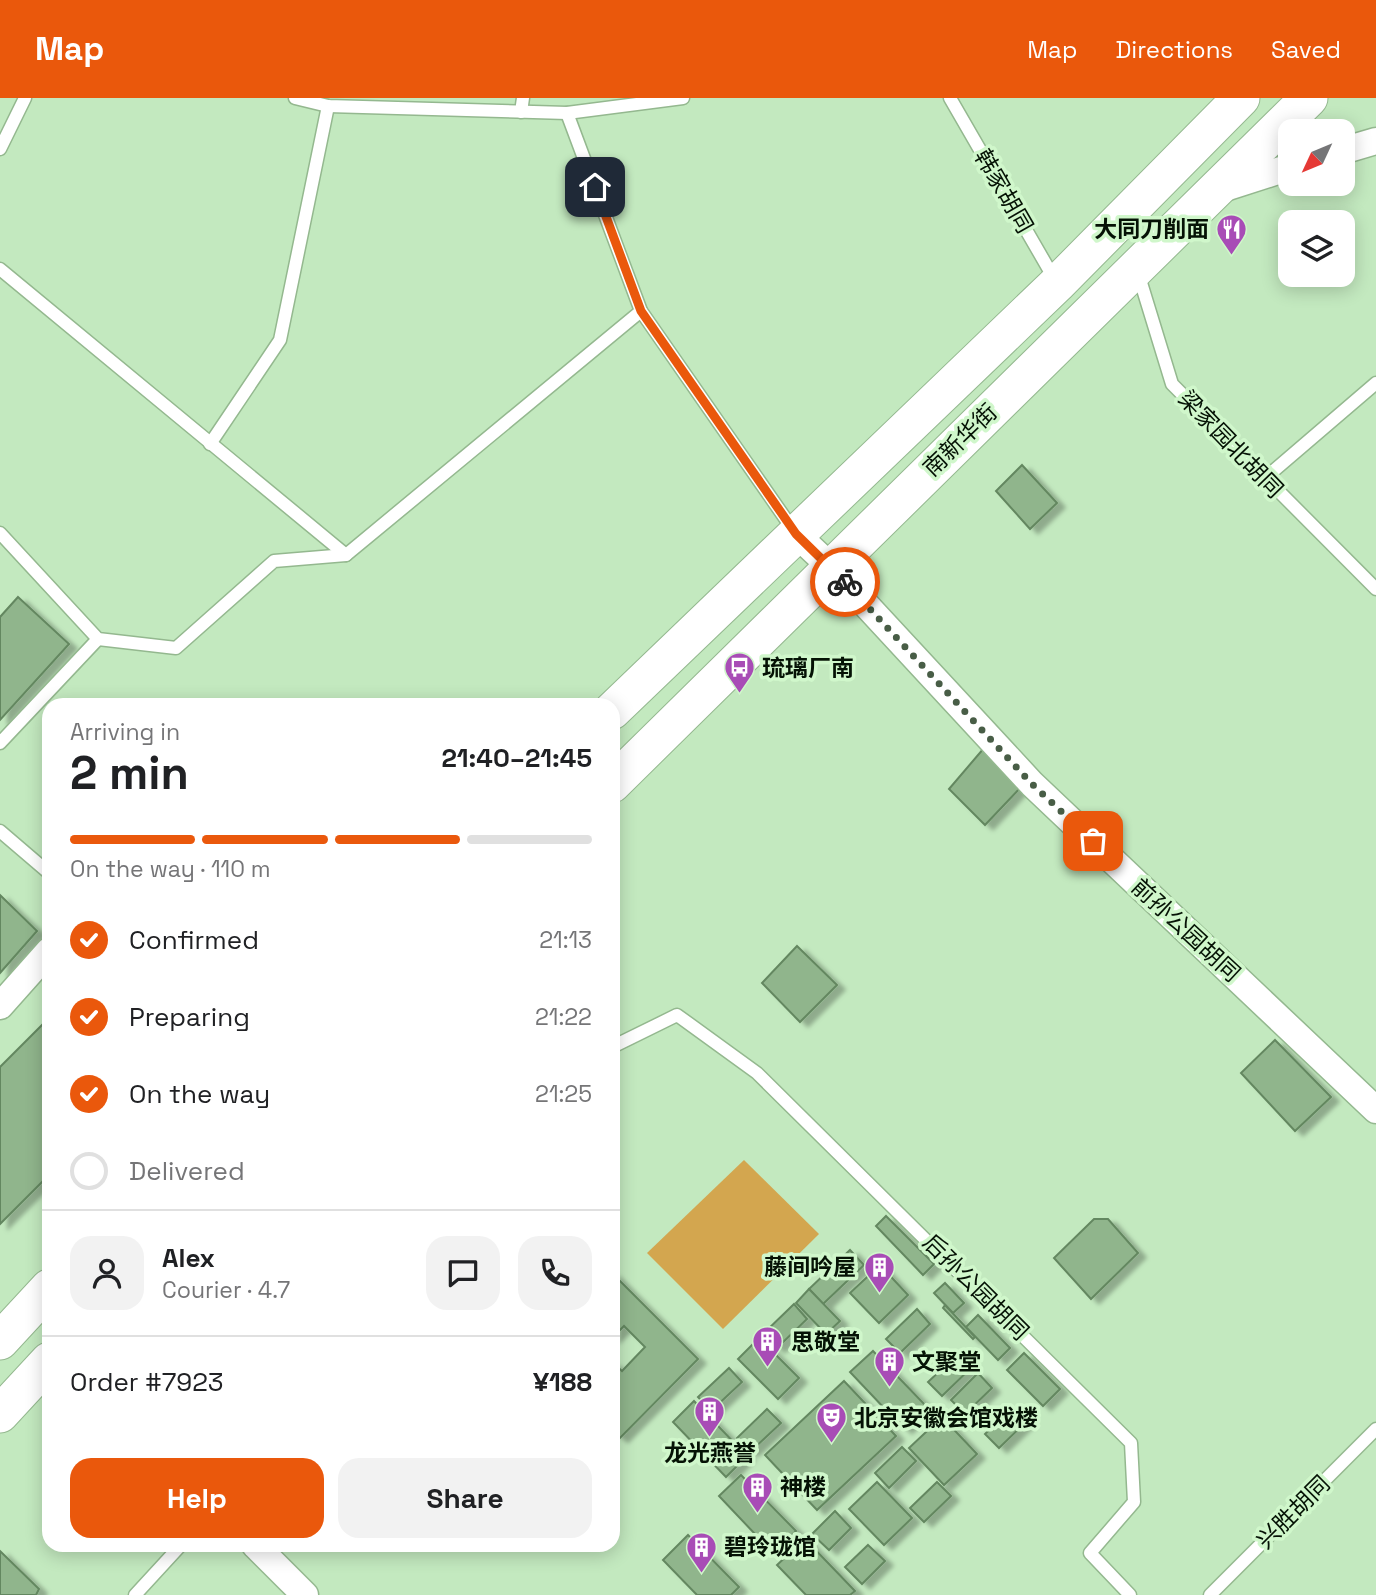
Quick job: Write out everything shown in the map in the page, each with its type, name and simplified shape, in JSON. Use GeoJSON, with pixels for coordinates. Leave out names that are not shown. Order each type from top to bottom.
{"type":"FeatureCollection","features":[{"type":"Feature","properties":{"kind":"main road","name":"南新华街"},"geometry":{"type":"LineString","coordinates":[[620,703],[1057,284],[1241,98]]}},
{"type":"Feature","properties":{"kind":"main road","name":"南新华街"},"geometry":{"type":"LineString","coordinates":[[620,776],[1309,98]]}},
{"type":"Feature","properties":{"kind":"main road"},"geometry":{"type":"LineString","coordinates":[[0,1340],[42,1295]]}},
{"type":"Feature","properties":{"kind":"main road"},"geometry":{"type":"LineString","coordinates":[[0,1414],[42,1369]]}},
{"type":"Feature","properties":{"kind":"street"},"geometry":{"type":"LineString","coordinates":[[1355,147],[1376,141]]}},
{"type":"Feature","properties":{"kind":"street"},"geometry":{"type":"LineString","coordinates":[[1217,190],[1278,171]]}},
{"type":"Feature","properties":{"kind":"street","name":"前孙公园胡同"},"geometry":{"type":"LineString","coordinates":[[796,534],[831,567],[1032,784],[1376,1110]]}},
{"type":"Feature","properties":{"kind":"street"},"geometry":{"type":"LineString","coordinates":[[0,1006],[42,959]]}},
{"type":"Feature","properties":{"kind":"street"},"geometry":{"type":"LineString","coordinates":[[262,1552],[305,1595]]}},
{"type":"Feature","properties":{"kind":"lane"},"geometry":{"type":"LineString","coordinates":[[0,149],[25,98]]}},
{"type":"Feature","properties":{"kind":"lane"},"geometry":{"type":"LineString","coordinates":[[295,98],[328,106],[567,113],[683,98]]}},
{"type":"Feature","properties":{"kind":"lane"},"geometry":{"type":"LineString","coordinates":[[521,112],[523,98]]}},
{"type":"Feature","properties":{"kind":"lane","name":"韩家胡同"},"geometry":{"type":"LineString","coordinates":[[950,98],[1057,284]]}},
{"type":"Feature","properties":{"kind":"lane"},"geometry":{"type":"LineString","coordinates":[[210,444],[280,340],[328,106]]}},
{"type":"Feature","properties":{"kind":"lane"},"geometry":{"type":"LineString","coordinates":[[567,113],[641,311],[796,534]]}},
{"type":"Feature","properties":{"kind":"lane","name":"梁家园北胡同"},"geometry":{"type":"LineString","coordinates":[[1137,268],[1172,384],[1376,589]]}},
{"type":"Feature","properties":{"kind":"lane"},"geometry":{"type":"LineString","coordinates":[[0,269],[346,555]]}},
{"type":"Feature","properties":{"kind":"lane"},"geometry":{"type":"LineString","coordinates":[[0,534],[98,639],[176,648],[274,561],[346,555],[641,311]]}},
{"type":"Feature","properties":{"kind":"lane"},"geometry":{"type":"LineString","coordinates":[[1264,479],[1376,383]]}},
{"type":"Feature","properties":{"kind":"lane"},"geometry":{"type":"LineString","coordinates":[[42,698],[98,639]]}},
{"type":"Feature","properties":{"kind":"lane"},"geometry":{"type":"LineString","coordinates":[[0,743],[42,698]]}},
{"type":"Feature","properties":{"kind":"lane"},"geometry":{"type":"LineString","coordinates":[[0,831],[42,867]]}},
{"type":"Feature","properties":{"kind":"lane","name":"后孙公园胡同"},"geometry":{"type":"LineString","coordinates":[[620,1043],[677,1015],[757,1073],[1131,1443],[1133,1502],[1090,1553],[1130,1595]]}},
{"type":"Feature","properties":{"kind":"lane","name":"兴胜胡同"},"geometry":{"type":"LineString","coordinates":[[1210,1595],[1376,1429]]}},
{"type":"Feature","properties":{"kind":"lane"},"geometry":{"type":"LineString","coordinates":[[135,1595],[175,1552]]}},
{"type":"Feature","properties":{"kind":"shaded area"},"geometry":{"type":"Polygon","coordinates":[[[744,1160],[819,1234],[723,1329],[647,1253],[744,1160]]]}},
{"type":"Feature","properties":{"kind":"building"},"geometry":{"type":"Polygon","coordinates":[[[1022,465],[1057,503],[1030,529],[996,491],[1022,465]]]}},
{"type":"Feature","properties":{"kind":"building"},"geometry":{"type":"Polygon","coordinates":[[[18,597],[69,644],[0,720],[0,617],[18,597]]]}},
{"type":"Feature","properties":{"kind":"building"},"geometry":{"type":"Polygon","coordinates":[[[984,748],[1023,785],[985,825],[949,789],[984,748]]]}},
{"type":"Feature","properties":{"kind":"building"},"geometry":{"type":"Polygon","coordinates":[[[0,895],[37,931],[0,973],[0,895]]]}},
{"type":"Feature","properties":{"kind":"building"},"geometry":{"type":"Polygon","coordinates":[[[797,946],[837,985],[800,1022],[762,983],[797,946]]]}},
{"type":"Feature","properties":{"kind":"building"},"geometry":{"type":"Polygon","coordinates":[[[42,1025],[42,1182],[0,1224],[0,1067],[42,1025]]]}},
{"type":"Feature","properties":{"kind":"building"},"geometry":{"type":"Polygon","coordinates":[[[1275,1040],[1331,1097],[1295,1131],[1241,1073],[1275,1040]]]}},
{"type":"Feature","properties":{"kind":"building"},"geometry":{"type":"Polygon","coordinates":[[[886,1216],[934,1264],[923,1275],[876,1226],[886,1216]]]}},
{"type":"Feature","properties":{"kind":"building"},"geometry":{"type":"Polygon","coordinates":[[[1094,1219],[1108,1219],[1138,1253],[1091,1299],[1054,1258],[1094,1219]]]}},
{"type":"Feature","properties":{"kind":"building"},"geometry":{"type":"Polygon","coordinates":[[[850,1250],[864,1265],[823,1304],[809,1289],[850,1250]]]}},
{"type":"Feature","properties":{"kind":"building","name":"藤间吟屋"},"geometry":{"type":"Polygon","coordinates":[[[880,1265],[908,1295],[879,1323],[850,1293],[880,1265]]]}},
{"type":"Feature","properties":{"kind":"building"},"geometry":{"type":"Polygon","coordinates":[[[620,1281],[698,1359],[620,1438],[620,1369],[622,1371],[645,1347],[624,1326],[620,1330],[620,1281]]]}},
{"type":"Feature","properties":{"kind":"building"},"geometry":{"type":"Polygon","coordinates":[[[945,1283],[964,1303],[953,1313],[934,1293],[945,1283]]]}},
{"type":"Feature","properties":{"kind":"building"},"geometry":{"type":"Polygon","coordinates":[[[809,1289],[840,1321],[826,1334],[796,1303],[809,1289]]]}},
{"type":"Feature","properties":{"kind":"building"},"geometry":{"type":"Polygon","coordinates":[[[794,1304],[807,1319],[777,1348],[763,1334],[794,1304]]]}},
{"type":"Feature","properties":{"kind":"building"},"geometry":{"type":"Polygon","coordinates":[[[945,1305],[975,1337],[973,1339],[943,1308],[945,1305]]]}},
{"type":"Feature","properties":{"kind":"building"},"geometry":{"type":"Polygon","coordinates":[[[917,1309],[930,1324],[900,1353],[886,1339],[917,1309]]]}},
{"type":"Feature","properties":{"kind":"building"},"geometry":{"type":"Polygon","coordinates":[[[978,1315],[1010,1348],[998,1360],[966,1327],[978,1315]]]}},
{"type":"Feature","properties":{"kind":"building","name":"思敬堂"},"geometry":{"type":"Polygon","coordinates":[[[759,1338],[799,1378],[778,1399],[738,1359],[759,1338]]]}},
{"type":"Feature","properties":{"kind":"building","name":"文聚堂"},"geometry":{"type":"Polygon","coordinates":[[[873,1351],[927,1407],[904,1429],[850,1372],[873,1351]]]}},
{"type":"Feature","properties":{"kind":"building"},"geometry":{"type":"Polygon","coordinates":[[[959,1353],[972,1367],[942,1396],[928,1382],[959,1353]]]}},
{"type":"Feature","properties":{"kind":"building"},"geometry":{"type":"Polygon","coordinates":[[[1024,1353],[1060,1389],[1043,1406],[1007,1370],[1024,1353]]]}},
{"type":"Feature","properties":{"kind":"building"},"geometry":{"type":"Polygon","coordinates":[[[729,1368],[742,1382],[711,1411],[698,1397],[729,1368]]]}},
{"type":"Feature","properties":{"kind":"building"},"geometry":{"type":"Polygon","coordinates":[[[978,1373],[992,1388],[965,1414],[951,1400],[978,1373]]]}},
{"type":"Feature","properties":{"kind":"building","name":"北京安徽会馆戏楼"},"geometry":{"type":"Polygon","coordinates":[[[844,1381],[896,1436],[817,1510],[765,1455],[844,1381]]]}},
{"type":"Feature","properties":{"kind":"building","name":"龙光燕誉"},"geometry":{"type":"Polygon","coordinates":[[[694,1401],[747,1456],[726,1477],[673,1422],[694,1401]]]}},
{"type":"Feature","properties":{"kind":"building"},"geometry":{"type":"Polygon","coordinates":[[[1012,1408],[1026,1422],[999,1448],[985,1434],[1012,1408]]]}},
{"type":"Feature","properties":{"kind":"building"},"geometry":{"type":"Polygon","coordinates":[[[767,1409],[781,1423],[750,1452],[737,1438],[767,1409]]]}},
{"type":"Feature","properties":{"kind":"building"},"geometry":{"type":"Polygon","coordinates":[[[942,1417],[977,1454],[944,1485],[909,1448],[942,1417]]]}},
{"type":"Feature","properties":{"kind":"building"},"geometry":{"type":"Polygon","coordinates":[[[902,1447],[916,1461],[889,1488],[875,1473],[902,1447]]]}},
{"type":"Feature","properties":{"kind":"building","name":"神楼"},"geometry":{"type":"Polygon","coordinates":[[[741,1475],[796,1531],[773,1553],[719,1496],[741,1475]]]}},
{"type":"Feature","properties":{"kind":"building"},"geometry":{"type":"Polygon","coordinates":[[[877,1482],[912,1518],[884,1545],[849,1509],[877,1482]]]}},
{"type":"Feature","properties":{"kind":"building"},"geometry":{"type":"Polygon","coordinates":[[[937,1482],[951,1496],[924,1522],[910,1508],[937,1482]]]}},
{"type":"Feature","properties":{"kind":"building"},"geometry":{"type":"Polygon","coordinates":[[[835,1511],[851,1528],[829,1550],[812,1534],[835,1511]]]}},
{"type":"Feature","properties":{"kind":"building","name":"碧玲珑馆"},"geometry":{"type":"Polygon","coordinates":[[[688,1535],[739,1587],[731,1595],[697,1595],[663,1560],[688,1535]]]}},
{"type":"Feature","properties":{"kind":"building"},"geometry":{"type":"Polygon","coordinates":[[[805,1539],[855,1591],[850,1595],[806,1595],[777,1565],[805,1539]]]}},
{"type":"Feature","properties":{"kind":"building"},"geometry":{"type":"Polygon","coordinates":[[[868,1545],[885,1561],[862,1584],[845,1567],[868,1545]]]}},
{"type":"Feature","properties":{"kind":"building"},"geometry":{"type":"Polygon","coordinates":[[[0,1551],[39,1589],[36,1595],[0,1595],[0,1551]]]}},
{"type":"Feature","properties":{"kind":"way so far"},"geometry":{"type":"LineString","coordinates":[[845,582],[1032,784],[1093,841]]}},
{"type":"Feature","properties":{"kind":"place","name":"大同刀削面"},"geometry":{"type":"Point","coordinates":[1232,256]}},
{"type":"Feature","properties":{"kind":"place","name":"琉璃厂南"},"geometry":{"type":"Point","coordinates":[739,695]}},
{"type":"Feature","properties":{"kind":"place","name":"藤间吟屋"},"geometry":{"type":"Point","coordinates":[879,1294]}},
{"type":"Feature","properties":{"kind":"place","name":"思敬堂"},"geometry":{"type":"Point","coordinates":[768,1369]}},
{"type":"Feature","properties":{"kind":"place","name":"文聚堂"},"geometry":{"type":"Point","coordinates":[889,1389]}},
{"type":"Feature","properties":{"kind":"place","name":"龙光燕誉"},"geometry":{"type":"Point","coordinates":[710,1439]}},
{"type":"Feature","properties":{"kind":"place","name":"北京安徽会馆戏楼"},"geometry":{"type":"Point","coordinates":[831,1445]}},
{"type":"Feature","properties":{"kind":"place","name":"神楼"},"geometry":{"type":"Point","coordinates":[757,1514]}},
{"type":"Feature","properties":{"kind":"place","name":"碧玲珑馆"},"geometry":{"type":"Point","coordinates":[701,1574]}},
{"type":"Feature","properties":{"kind":"route"},"geometry":{"type":"LineString","coordinates":[[595,187],[641,311],[796,534],[845,582]]}}]}
